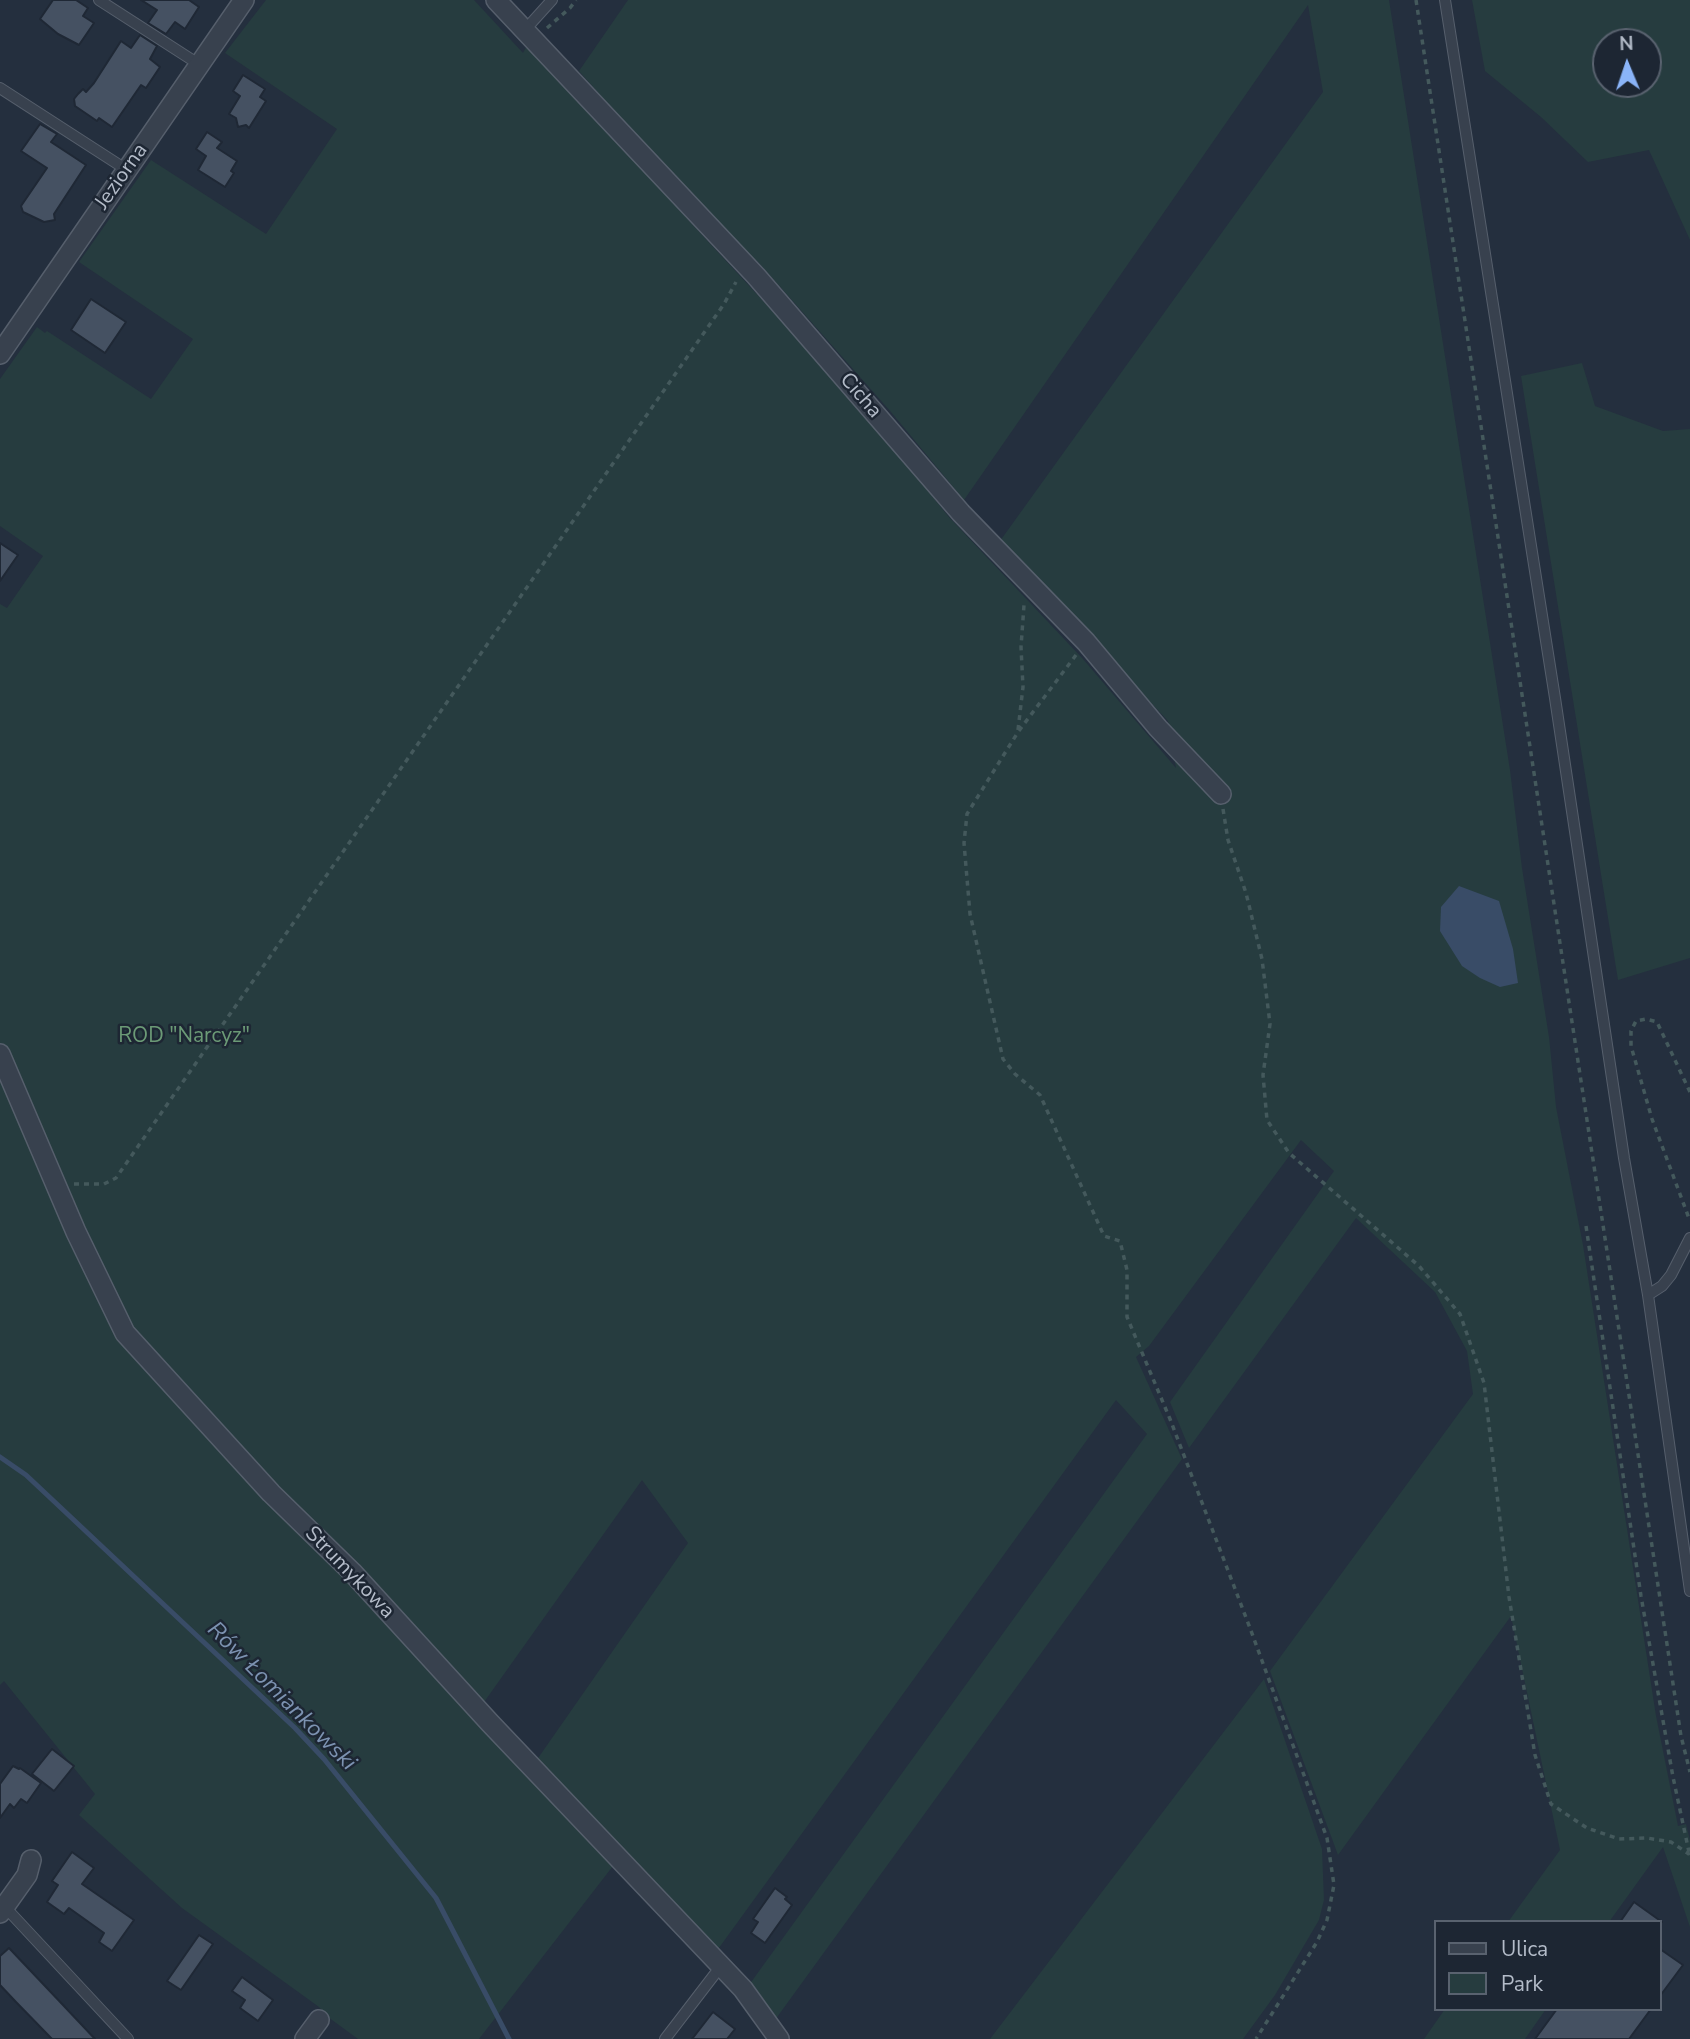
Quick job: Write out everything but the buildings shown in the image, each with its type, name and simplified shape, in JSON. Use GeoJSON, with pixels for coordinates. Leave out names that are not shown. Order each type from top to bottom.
{"type":"FeatureCollection","features":[{"type":"Feature","properties":{"kind":"street","name":"Jeziorna"},"geometry":{"type":"LineString","coordinates":[[0,354],[244,0]]}},
{"type":"Feature","properties":{"kind":"street","name":"Cicha"},"geometry":{"type":"LineString","coordinates":[[496,0],[756,276],[961,513],[1086,642],[1158,728],[1221,793]]}},
{"type":"Feature","properties":{"kind":"street","name":"Strumykowa"},"geometry":{"type":"LineString","coordinates":[[0,1054],[76,1232],[125,1333],[271,1493],[352,1572],[490,1723],[743,1989],[779,2039]]}},
{"type":"Feature","properties":{"kind":"street"},"geometry":{"type":"LineString","coordinates":[[2,1910],[27,1875],[31,1860]]}},
{"type":"Feature","properties":{"kind":"street"},"geometry":{"type":"LineString","coordinates":[[305,2039],[318,2020]]}},
{"type":"Feature","properties":{"kind":"lane"},"geometry":{"type":"LineString","coordinates":[[99,0],[200,65]]}},
{"type":"Feature","properties":{"kind":"lane"},"geometry":{"type":"LineString","coordinates":[[524,31],[552,0]]}},
{"type":"Feature","properties":{"kind":"lane"},"geometry":{"type":"LineString","coordinates":[[1445,0],[1624,1158],[1648,1295],[1690,1591]]}},
{"type":"Feature","properties":{"kind":"lane"},"geometry":{"type":"LineString","coordinates":[[0,88],[127,170]]}},
{"type":"Feature","properties":{"kind":"lane"},"geometry":{"type":"LineString","coordinates":[[1648,1295],[1662,1286],[1671,1275],[1690,1238]]}},
{"type":"Feature","properties":{"kind":"lane"},"geometry":{"type":"LineString","coordinates":[[2,1910],[128,2039]]}},
{"type":"Feature","properties":{"kind":"lane"},"geometry":{"type":"LineString","coordinates":[[665,2039],[721,1966]]}},
{"type":"Feature","properties":{"kind":"path"},"geometry":{"type":"LineString","coordinates":[[1416,0],[1611,1262],[1681,1736],[1690,1772]]}},
{"type":"Feature","properties":{"kind":"path"},"geometry":{"type":"LineString","coordinates":[[64,1185],[104,1184],[116,1178],[724,304],[739,276]]}},
{"type":"Feature","properties":{"kind":"path"},"geometry":{"type":"LineString","coordinates":[[1018,732],[1023,687],[1022,613],[1030,584]]}},
{"type":"Feature","properties":{"kind":"path"},"geometry":{"type":"LineString","coordinates":[[1086,642],[1018,732],[967,814],[964,843],[970,914],[1003,1059],[1015,1074],[1040,1095],[1104,1236],[1120,1241],[1127,1270],[1127,1317],[1170,1419],[1251,1628],[1327,1838],[1334,1885],[1327,1920],[1317,1942],[1256,2039]]}},
{"type":"Feature","properties":{"kind":"path"},"geometry":{"type":"LineString","coordinates":[[1221,793],[1228,840],[1246,893],[1262,959],[1270,1024],[1263,1075],[1267,1120],[1289,1153],[1419,1266],[1460,1314],[1485,1383],[1509,1597],[1535,1755],[1551,1804],[1587,1828],[1619,1839],[1647,1838],[1671,1842],[1690,1856]]}},
{"type":"Feature","properties":{"kind":"path"},"geometry":{"type":"LineString","coordinates":[[1690,1092],[1657,1022],[1646,1019],[1636,1021],[1631,1031],[1631,1046],[1652,1119],[1690,1221]]}},
{"type":"Feature","properties":{"kind":"path"},"geometry":{"type":"LineString","coordinates":[[1586,1226],[1643,1609],[1672,1777],[1690,1856]]}},
{"type":"Feature","properties":{"kind":"green space","name":"ROD \"Narcyz\""},"geometry":{"type":"Polygon","coordinates":[[[266,0],[474,0],[523,53],[528,44],[567,84],[857,402],[948,516],[1083,659],[1176,768],[1168,721],[1000,541],[1323,92],[1308,5],[964,500],[891,412],[759,263],[711,221],[579,71],[628,0],[1389,0],[1510,770],[1522,868],[1549,1037],[1556,1107],[1583,1245],[1656,1716],[1678,1826],[1686,1824],[1690,1840],[1690,1927],[1663,1847],[1610,1920],[1509,1920],[1560,1850],[1511,1616],[1338,1855],[1270,1671],[1473,1394],[1467,1351],[1435,1292],[1356,1218],[1189,1448],[1170,1402],[1334,1171],[1301,1140],[1149,1346],[1136,1357],[1182,1459],[775,2020],[749,1985],[1147,1434],[1116,1400],[716,1952],[536,1761],[688,1543],[642,1480],[482,1705],[129,1330],[0,1044],[0,604],[7,608],[43,556],[0,526],[0,379],[37,327],[151,399],[193,339],[79,262],[151,160],[266,234],[337,129],[225,53],[266,0]]]}},
{"type":"Feature","properties":{"kind":"green space"},"geometry":{"type":"Polygon","coordinates":[[[1472,0],[1690,0],[1690,240],[1649,150],[1588,162],[1541,117],[1485,71],[1472,0]]]}},
{"type":"Feature","properties":{"kind":"green space"},"geometry":{"type":"Polygon","coordinates":[[[1582,363],[1595,406],[1663,431],[1690,429],[1690,958],[1618,980],[1521,376],[1582,363]]]}},
{"type":"Feature","properties":{"kind":"green space"},"geometry":{"type":"Polygon","coordinates":[[[0,1067],[119,1337],[613,1866],[479,2039],[358,2039],[328,2017],[319,2007],[182,1908],[79,1815],[95,1794],[4,1681],[0,1685],[0,1067]]]}},
{"type":"Feature","properties":{"kind":"green space"},"geometry":{"type":"Polygon","coordinates":[[[1264,1679],[1322,1849],[1324,1900],[1319,1920],[1275,1995],[1243,2039],[990,2039],[1264,1679]]]}},
{"type":"Feature","properties":{"kind":"green space"},"geometry":{"type":"Polygon","coordinates":[[[1444,2011],[1545,2011],[1525,2039],[1424,2039],[1444,2011]]]}},
{"type":"Feature","properties":{"kind":"water"},"geometry":{"type":"Polygon","coordinates":[[[1459,886],[1499,901],[1513,949],[1518,983],[1500,987],[1462,966],[1440,931],[1441,907],[1459,886]]]}},
{"type":"Feature","properties":{"kind":"waterway","name":"Rów Łomiankowski"},"geometry":{"type":"LineString","coordinates":[[0,1457],[26,1475],[295,1728],[324,1759],[436,1898],[509,2039]]}}]}
